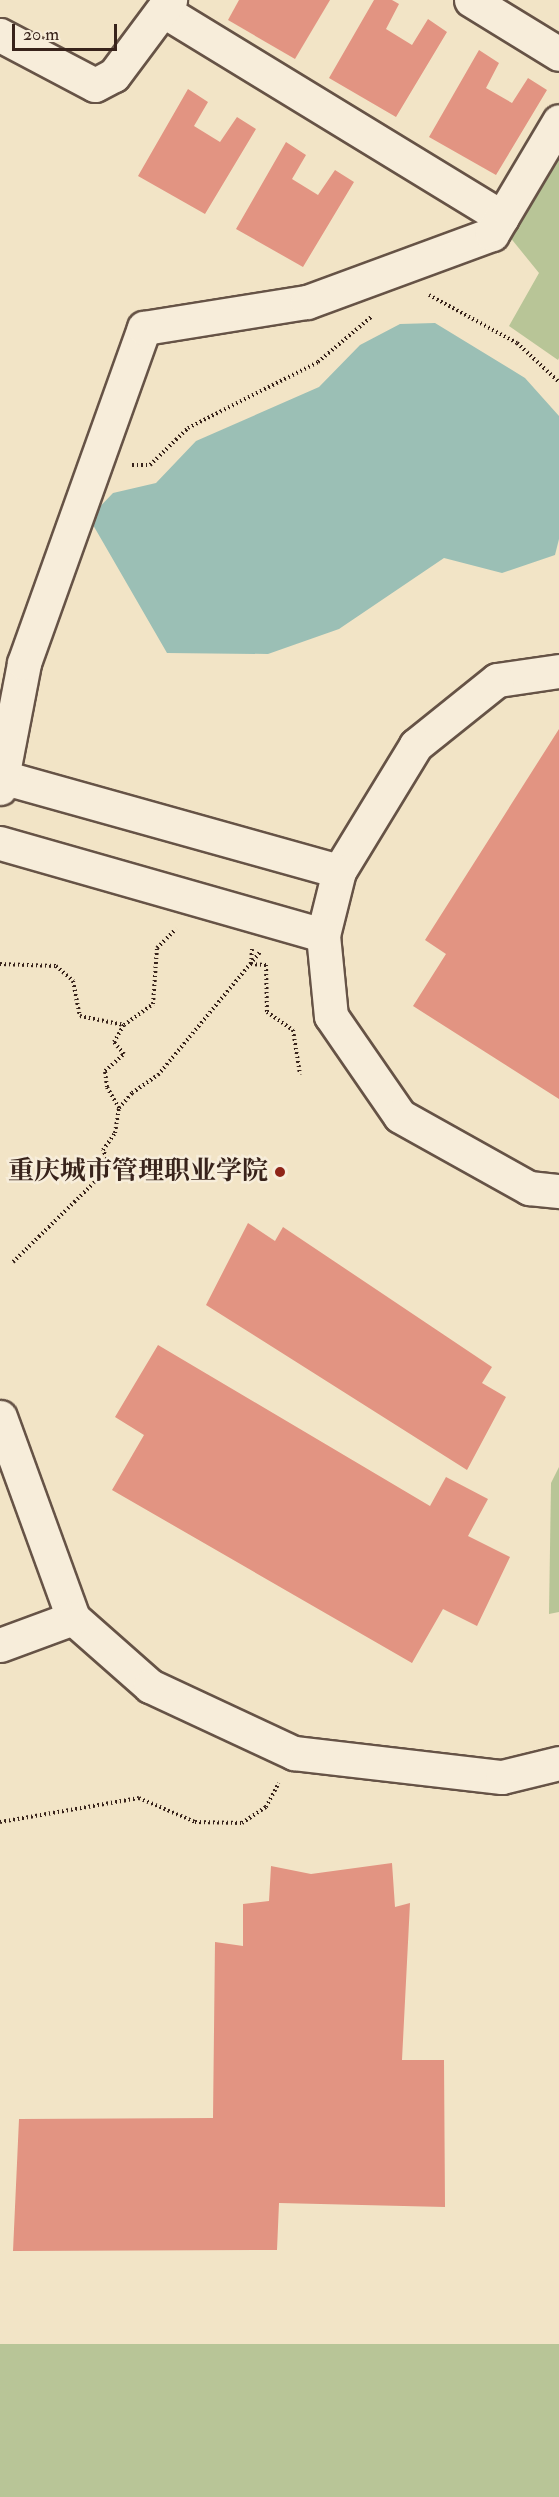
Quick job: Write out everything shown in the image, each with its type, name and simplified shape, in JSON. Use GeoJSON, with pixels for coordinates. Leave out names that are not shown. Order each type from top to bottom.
{"type":"FeatureCollection","features":[{"type":"Feature","properties":{"kind":"street"},"geometry":{"type":"LineString","coordinates":[[471,0],[559,54]]}},
{"type":"Feature","properties":{"kind":"street"},"geometry":{"type":"LineString","coordinates":[[0,35],[95,85],[114,75],[167,5],[502,217]]}},
{"type":"Feature","properties":{"kind":"street"},"geometry":{"type":"LineString","coordinates":[[339,871],[1,782],[24,663],[144,328],[307,302],[492,234],[559,121]]}},
{"type":"Feature","properties":{"kind":"street"},"geometry":{"type":"LineString","coordinates":[[559,671],[497,680],[416,745],[339,871],[323,935],[331,1016],[400,1116],[529,1188],[559,1191]]}},
{"type":"Feature","properties":{"kind":"street"},"geometry":{"type":"LineString","coordinates":[[0,843],[323,935]]}},
{"type":"Feature","properties":{"kind":"street"},"geometry":{"type":"LineString","coordinates":[[0,1417],[73,1618],[150,1686],[294,1753],[502,1777],[559,1763]]}},
{"type":"Feature","properties":{"kind":"street"},"geometry":{"type":"LineString","coordinates":[[0,1645],[73,1618]]}},
{"type":"Feature","properties":{"kind":"path"},"geometry":{"type":"LineString","coordinates":[[420,298],[430,294],[517,343],[559,382]]}},
{"type":"Feature","properties":{"kind":"path"},"geometry":{"type":"LineString","coordinates":[[94,466],[150,465],[188,428],[318,362],[382,312]]}},
{"type":"Feature","properties":{"kind":"path"},"geometry":{"type":"LineString","coordinates":[[119,1108],[107,1087],[105,1071],[124,1054],[114,1042],[124,1025],[153,1004],[157,948],[204,901]]}},
{"type":"Feature","properties":{"kind":"path"},"geometry":{"type":"LineString","coordinates":[[13,1262],[111,1166],[103,1150],[115,1133],[119,1108],[132,1093],[158,1076],[250,964],[269,920]]}},
{"type":"Feature","properties":{"kind":"path"},"geometry":{"type":"LineString","coordinates":[[250,964],[269,920]]}},
{"type":"Feature","properties":{"kind":"path"},"geometry":{"type":"LineString","coordinates":[[0,964],[56,966],[73,981],[80,1016],[124,1025]]}},
{"type":"Feature","properties":{"kind":"path"},"geometry":{"type":"LineString","coordinates":[[250,964],[266,965],[267,1012],[293,1030],[300,1074]]}},
{"type":"Feature","properties":{"kind":"path"},"geometry":{"type":"LineString","coordinates":[[0,1822],[139,1798],[195,1822],[242,1823],[266,1807],[294,1753]]}},
{"type":"Feature","properties":{"kind":"green space"},"geometry":{"type":"Polygon","coordinates":[[[559,156],[558,360],[509,326],[539,273],[509,236],[559,156]]]}},
{"type":"Feature","properties":{"kind":"green space"},"geometry":{"type":"Polygon","coordinates":[[[559,1467],[559,1612],[549,1614],[551,1483],[559,1467]]]}},
{"type":"Feature","properties":{"kind":"green space"},"geometry":{"type":"Polygon","coordinates":[[[0,2344],[559,2344],[559,2497],[0,2497],[0,2344]]]}},
{"type":"Feature","properties":{"kind":"water"},"geometry":{"type":"Polygon","coordinates":[[[435,323],[525,378],[559,416],[559,539],[555,555],[502,573],[444,558],[339,629],[268,654],[167,653],[89,518],[113,493],[156,483],[196,441],[319,387],[360,345],[400,324],[435,323]]]}},
{"type":"Feature","properties":{"kind":"building"},"geometry":{"type":"Polygon","coordinates":[[[239,0],[330,0],[295,59],[228,20],[239,0]]]}},
{"type":"Feature","properties":{"kind":"building"},"geometry":{"type":"Polygon","coordinates":[[[374,0],[392,0],[399,4],[386,29],[412,45],[428,19],[447,32],[396,117],[329,78],[374,0]]]}},
{"type":"Feature","properties":{"kind":"building"},"geometry":{"type":"Polygon","coordinates":[[[479,50],[499,63],[486,88],[512,103],[528,78],[547,90],[496,175],[429,137],[479,50]]]}},
{"type":"Feature","properties":{"kind":"building"},"geometry":{"type":"Polygon","coordinates":[[[188,89],[208,102],[194,126],[220,142],[237,117],[256,129],[205,214],[138,176],[188,89]]]}},
{"type":"Feature","properties":{"kind":"building"},"geometry":{"type":"Polygon","coordinates":[[[286,142],[306,155],[292,179],[318,195],[335,170],[354,182],[303,267],[236,229],[286,142]]]}},
{"type":"Feature","properties":{"kind":"building"},"geometry":{"type":"Polygon","coordinates":[[[559,729],[559,1099],[413,1006],[446,954],[425,940],[559,729]]]}},
{"type":"Feature","properties":{"kind":"building"},"geometry":{"type":"Polygon","coordinates":[[[248,1223],[275,1241],[283,1227],[492,1367],[482,1383],[506,1397],[467,1470],[206,1305],[248,1223]]]}},
{"type":"Feature","properties":{"kind":"building"},"geometry":{"type":"Polygon","coordinates":[[[158,1345],[430,1506],[446,1477],[488,1499],[468,1536],[510,1557],[477,1626],[443,1609],[412,1663],[112,1490],[144,1435],[115,1417],[158,1345]]]}},
{"type":"Feature","properties":{"kind":"building"},"geometry":{"type":"Polygon","coordinates":[[[392,1863],[395,1907],[410,1903],[402,2060],[444,2060],[445,2207],[279,2203],[277,2250],[13,2251],[19,2119],[213,2118],[215,1942],[243,1946],[243,1904],[269,1901],[271,1866],[311,1874],[392,1863]]]}},
{"type":"Feature","properties":{"kind":"place","name":"重庆城市管理职业学院"},"geometry":{"type":"Point","coordinates":[280,1172]}}]}
